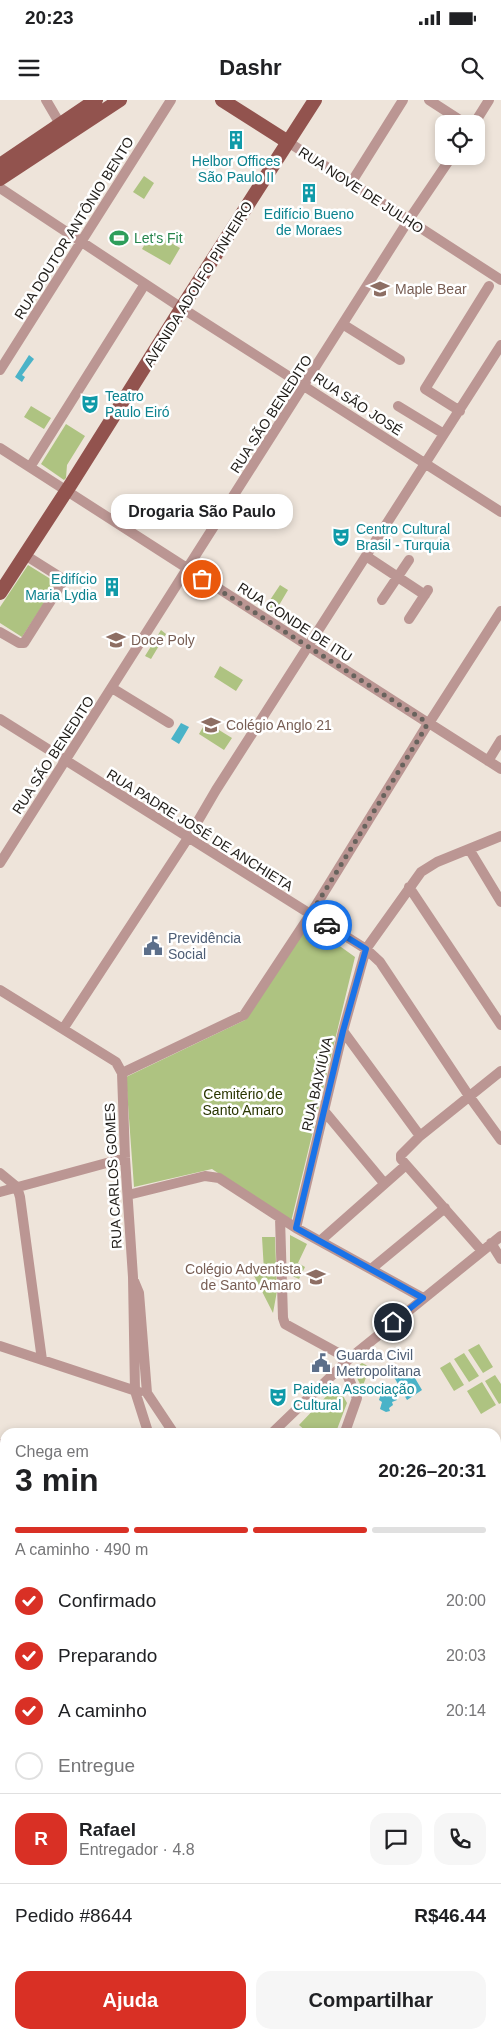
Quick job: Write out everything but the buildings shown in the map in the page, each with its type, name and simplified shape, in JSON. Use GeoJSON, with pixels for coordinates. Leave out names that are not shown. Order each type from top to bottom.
{"type":"FeatureCollection","features":[{"type":"Feature","properties":{"kind":"main road"},"geometry":{"type":"LineString","coordinates":[[0,179],[64,130],[96,100]]}},
{"type":"Feature","properties":{"kind":"main road"},"geometry":{"type":"LineString","coordinates":[[3,160],[120,100]]}},
{"type":"Feature","properties":{"kind":"main road","name":"RUA NOVE DE JULHO"},"geometry":{"type":"LineString","coordinates":[[222,100],[288,142]]}},
{"type":"Feature","properties":{"kind":"main road","name":"AVENIDA ADOLFO PINHEIRO"},"geometry":{"type":"LineString","coordinates":[[0,593],[67,491],[315,100]]}},
{"type":"Feature","properties":{"kind":"street"},"geometry":{"type":"LineString","coordinates":[[46,100],[64,130]]}},
{"type":"Feature","properties":{"kind":"street","name":"RUA DOUTOR ANTÔNIO BENTO"},"geometry":{"type":"LineString","coordinates":[[0,370],[171,100]]}},
{"type":"Feature","properties":{"kind":"street"},"geometry":{"type":"LineString","coordinates":[[351,183],[403,100]]}},
{"type":"Feature","properties":{"kind":"street"},"geometry":{"type":"LineString","coordinates":[[429,100],[452,115]]}},
{"type":"Feature","properties":{"kind":"street"},"geometry":{"type":"LineString","coordinates":[[480,115],[489,100]]}},
{"type":"Feature","properties":{"kind":"street","name":"RUA NOVE DE JULHO"},"geometry":{"type":"LineString","coordinates":[[288,142],[408,222],[501,280]]}},
{"type":"Feature","properties":{"kind":"street","name":"RUA SÃO BENEDITO"},"geometry":{"type":"LineString","coordinates":[[0,863],[446,165]]}},
{"type":"Feature","properties":{"kind":"street","name":"RUA SÃO JOSÉ"},"geometry":{"type":"LineString","coordinates":[[0,188],[182,308],[501,512]]}},
{"type":"Feature","properties":{"kind":"street"},"geometry":{"type":"LineString","coordinates":[[30,468],[145,284]]}},
{"type":"Feature","properties":{"kind":"street"},"geometry":{"type":"LineString","coordinates":[[460,411],[425,389],[489,286]]}},
{"type":"Feature","properties":{"kind":"street"},"geometry":{"type":"LineString","coordinates":[[344,325],[400,360]]}},
{"type":"Feature","properties":{"kind":"street"},"geometry":{"type":"LineString","coordinates":[[63,1029],[188,838],[216,790],[501,346]]}},
{"type":"Feature","properties":{"kind":"street"},"geometry":{"type":"LineString","coordinates":[[398,406],[444,434]]}},
{"type":"Feature","properties":{"kind":"street","name":"RUA CONDE DE ITU"},"geometry":{"type":"LineString","coordinates":[[0,448],[501,769]]}},
{"type":"Feature","properties":{"kind":"street"},"geometry":{"type":"LineString","coordinates":[[0,632],[19,643],[24,643],[62,583],[60,577],[25,555]]}},
{"type":"Feature","properties":{"kind":"street"},"geometry":{"type":"LineString","coordinates":[[366,556],[398,577],[427,592],[409,619]]}},
{"type":"Feature","properties":{"kind":"street"},"geometry":{"type":"LineString","coordinates":[[382,600],[409,560]]}},
{"type":"Feature","properties":{"kind":"street"},"geometry":{"type":"LineString","coordinates":[[0,990],[116,1062],[122,1073],[244,1015],[310,915],[428,723],[501,611]]}},
{"type":"Feature","properties":{"kind":"street"},"geometry":{"type":"LineString","coordinates":[[112,688],[169,723]]}},
{"type":"Feature","properties":{"kind":"street","name":"RUA PADRE JOSÉ DE ANCHIETA"},"geometry":{"type":"LineString","coordinates":[[0,719],[366,949],[380,962],[469,1096],[501,1140]]}},
{"type":"Feature","properties":{"kind":"street"},"geometry":{"type":"LineString","coordinates":[[488,761],[501,740]]}},
{"type":"Feature","properties":{"kind":"street","name":"RUA BAIXIÚVA"},"geometry":{"type":"LineString","coordinates":[[296,1228],[343,1031],[366,949],[421,872],[437,862],[501,836]]}},
{"type":"Feature","properties":{"kind":"street"},"geometry":{"type":"LineString","coordinates":[[469,849],[501,902]]}},
{"type":"Feature","properties":{"kind":"street"},"geometry":{"type":"LineString","coordinates":[[409,888],[501,1025]]}},
{"type":"Feature","properties":{"kind":"street"},"geometry":{"type":"LineString","coordinates":[[343,1031],[420,1136]]}},
{"type":"Feature","properties":{"kind":"street"},"geometry":{"type":"LineString","coordinates":[[482,1251],[401,1159],[402,1155],[420,1136],[501,1071]]}},
{"type":"Feature","properties":{"kind":"street","name":"RUA CARLOS GOMES"},"geometry":{"type":"LineString","coordinates":[[122,1073],[125,1158],[133,1277],[135,1391],[147,1428]]}},
{"type":"Feature","properties":{"kind":"street"},"geometry":{"type":"LineString","coordinates":[[325,1112],[384,1183]]}},
{"type":"Feature","properties":{"kind":"street"},"geometry":{"type":"LineString","coordinates":[[0,1192],[125,1158]]}},
{"type":"Feature","properties":{"kind":"street"},"geometry":{"type":"LineString","coordinates":[[320,1241],[406,1165]]}},
{"type":"Feature","properties":{"kind":"street"},"geometry":{"type":"LineString","coordinates":[[0,1173],[17,1187],[42,1360]]}},
{"type":"Feature","properties":{"kind":"street"},"geometry":{"type":"LineString","coordinates":[[128,1195],[205,1176],[219,1178],[296,1228],[423,1298]]}},
{"type":"Feature","properties":{"kind":"street"},"geometry":{"type":"LineString","coordinates":[[371,1269],[445,1208]]}},
{"type":"Feature","properties":{"kind":"street"},"geometry":{"type":"LineString","coordinates":[[280,1218],[282,1318],[285,1324],[346,1362],[357,1398],[346,1428]]}},
{"type":"Feature","properties":{"kind":"street"},"geometry":{"type":"LineString","coordinates":[[277,1428],[346,1362],[501,1236]]}},
{"type":"Feature","properties":{"kind":"street"},"geometry":{"type":"LineString","coordinates":[[491,1243],[501,1259]]}},
{"type":"Feature","properties":{"kind":"street","name":"RUA CARLOS GOMES"},"geometry":{"type":"LineString","coordinates":[[133,1277],[139,1294],[147,1393],[167,1428]]}},
{"type":"Feature","properties":{"kind":"street"},"geometry":{"type":"LineString","coordinates":[[0,1346],[135,1391],[147,1393]]}},
{"type":"Feature","properties":{"kind":"green space"},"geometry":{"type":"Polygon","coordinates":[[[144,176],[154,183],[144,199],[133,192],[144,176]]]}},
{"type":"Feature","properties":{"kind":"green space"},"geometry":{"type":"Polygon","coordinates":[[[152,232],[180,248],[170,265],[142,249],[152,232]]]}},
{"type":"Feature","properties":{"kind":"green space"},"geometry":{"type":"Polygon","coordinates":[[[31,406],[51,418],[44,429],[24,417],[31,406]]]}},
{"type":"Feature","properties":{"kind":"green space"},"geometry":{"type":"Polygon","coordinates":[[[66,424],[85,436],[67,465],[66,478],[64,480],[41,464],[66,424]]]}},
{"type":"Feature","properties":{"kind":"green space"},"geometry":{"type":"Polygon","coordinates":[[[28,565],[57,583],[22,637],[0,623],[0,607],[28,565]]]}},
{"type":"Feature","properties":{"kind":"green space"},"geometry":{"type":"Polygon","coordinates":[[[280,585],[288,590],[275,612],[266,606],[280,585]]]}},
{"type":"Feature","properties":{"kind":"green space"},"geometry":{"type":"Polygon","coordinates":[[[161,630],[166,634],[151,659],[145,656],[161,630]]]}},
{"type":"Feature","properties":{"kind":"green space"},"geometry":{"type":"Polygon","coordinates":[[[220,666],[243,680],[236,691],[214,677],[220,666]]]}},
{"type":"Feature","properties":{"kind":"green space"},"geometry":{"type":"Polygon","coordinates":[[[206,722],[232,738],[224,750],[199,734],[206,722]]]}},
{"type":"Feature","properties":{"kind":"green space","name":"Cemitério de Santo Amaro"},"geometry":{"type":"Polygon","coordinates":[[[309,924],[355,957],[291,1222],[212,1169],[134,1187],[126,1077],[245,1020],[275,971],[309,924]]]}},
{"type":"Feature","properties":{"kind":"green space"},"geometry":{"type":"Polygon","coordinates":[[[290,1235],[307,1244],[298,1263],[305,1267],[299,1279],[290,1275],[290,1235]]]}},
{"type":"Feature","properties":{"kind":"green space"},"geometry":{"type":"Polygon","coordinates":[[[262,1237],[275,1237],[277,1291],[273,1313],[251,1270],[264,1271],[262,1237]]]}},
{"type":"Feature","properties":{"kind":"green space"},"geometry":{"type":"Polygon","coordinates":[[[479,1344],[493,1367],[483,1373],[468,1350],[479,1344]]]}},
{"type":"Feature","properties":{"kind":"green space"},"geometry":{"type":"Polygon","coordinates":[[[464,1353],[479,1376],[469,1382],[454,1359],[464,1353]]]}},
{"type":"Feature","properties":{"kind":"green space"},"geometry":{"type":"Polygon","coordinates":[[[450,1362],[464,1385],[454,1391],[440,1368],[450,1362]]]}},
{"type":"Feature","properties":{"kind":"green space"},"geometry":{"type":"Polygon","coordinates":[[[362,1363],[370,1367],[362,1388],[354,1369],[362,1363]]]}},
{"type":"Feature","properties":{"kind":"green space"},"geometry":{"type":"Polygon","coordinates":[[[495,1375],[501,1384],[501,1403],[499,1404],[485,1381],[495,1375]]]}},
{"type":"Feature","properties":{"kind":"green space"},"geometry":{"type":"Polygon","coordinates":[[[482,1382],[496,1405],[481,1414],[467,1391],[482,1382]]]}},
{"type":"Feature","properties":{"kind":"green space"},"geometry":{"type":"Polygon","coordinates":[[[337,1385],[347,1403],[338,1428],[302,1428],[299,1425],[337,1385]]]}},
{"type":"Feature","properties":{"kind":"water"},"geometry":{"type":"Polygon","coordinates":[[[29,355],[34,359],[22,375],[25,377],[22,382],[15,377],[29,355]]]}},
{"type":"Feature","properties":{"kind":"water"},"geometry":{"type":"Polygon","coordinates":[[[181,723],[189,727],[179,744],[171,739],[181,723]]]}},
{"type":"Feature","properties":{"kind":"water"},"geometry":{"type":"Polygon","coordinates":[[[409,1368],[422,1390],[407,1400],[394,1377],[409,1368]]]}},
{"type":"Feature","properties":{"kind":"water"},"geometry":{"type":"Polygon","coordinates":[[[382,1390],[392,1392],[397,1400],[392,1402],[393,1405],[389,1408],[390,1411],[386,1412],[380,1409],[382,1402],[379,1400],[382,1390]]]}},
{"type":"Feature","properties":{"kind":"way so far"},"geometry":{"type":"LineString","coordinates":[[202,579],[425,721],[426,727],[392,785],[310,915],[327,925]]}},
{"type":"Feature","properties":{"kind":"place","name":"Helbor Offices São Paulo II"},"geometry":{"type":"Point","coordinates":[236,140]}},
{"type":"Feature","properties":{"kind":"place","name":"Edifício Bueno de Moraes"},"geometry":{"type":"Point","coordinates":[309,193]}},
{"type":"Feature","properties":{"kind":"place","name":"Let's Fit"},"geometry":{"type":"Point","coordinates":[119,238]}},
{"type":"Feature","properties":{"kind":"place","name":"Maple Bear"},"geometry":{"type":"Point","coordinates":[380,289]}},
{"type":"Feature","properties":{"kind":"place","name":"Teatro Paulo Eiró"},"geometry":{"type":"Point","coordinates":[90,404]}},
{"type":"Feature","properties":{"kind":"place","name":"Centro Cultural Brasil - Turquia"},"geometry":{"type":"Point","coordinates":[341,537]}},
{"type":"Feature","properties":{"kind":"place","name":"Drogaria São Paulo"},"geometry":{"type":"Point","coordinates":[202,579]}},
{"type":"Feature","properties":{"kind":"place","name":"Edifício Maria Lydia"},"geometry":{"type":"Point","coordinates":[112,587]}},
{"type":"Feature","properties":{"kind":"place","name":"Doce Poly"},"geometry":{"type":"Point","coordinates":[116,640]}},
{"type":"Feature","properties":{"kind":"place","name":"Colégio Anglo 21"},"geometry":{"type":"Point","coordinates":[211,725]}},
{"type":"Feature","properties":{"kind":"place","name":"Previdência Social"},"geometry":{"type":"Point","coordinates":[153,946]}},
{"type":"Feature","properties":{"kind":"place","name":"Colégio Adventista de Santo Amaro"},"geometry":{"type":"Point","coordinates":[316,1277]}},
{"type":"Feature","properties":{"kind":"place","name":"Guarda Civil Metropolitana"},"geometry":{"type":"Point","coordinates":[321,1363]}},
{"type":"Feature","properties":{"kind":"place","name":"Paideia Associação Cultural"},"geometry":{"type":"Point","coordinates":[278,1397]}},
{"type":"Feature","properties":{"kind":"route"},"geometry":{"type":"LineString","coordinates":[[327,925],[366,949],[343,1031],[296,1228],[423,1298],[393,1322]]}}]}
